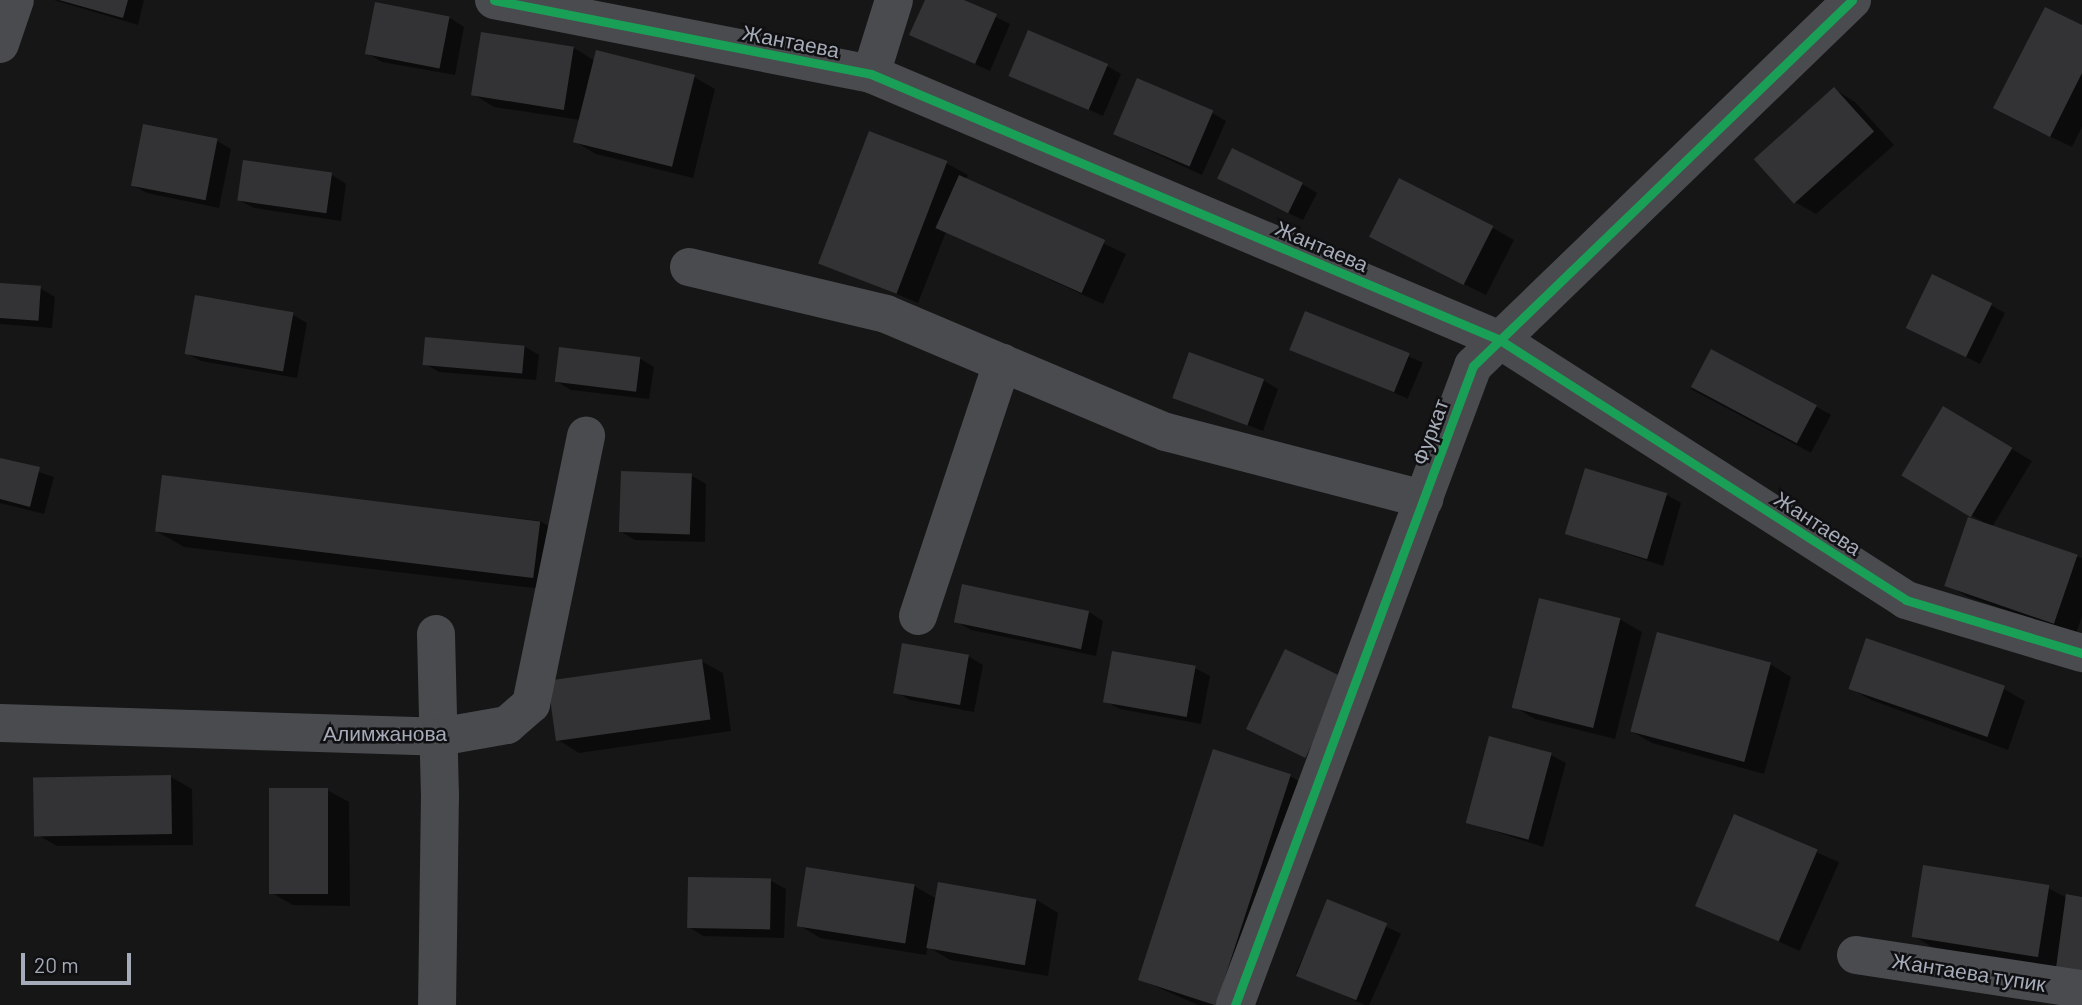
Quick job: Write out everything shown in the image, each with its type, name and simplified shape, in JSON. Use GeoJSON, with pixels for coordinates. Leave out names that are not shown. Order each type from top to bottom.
{"type":"FeatureCollection","features":[{"type":"Feature","properties":{"kind":"street","name":"Жантаева"},"geometry":{"type":"LineString","coordinates":[[494,0],[871,74],[1500,340],[1906,600],[2082,653]]}},
{"type":"Feature","properties":{"kind":"street"},"geometry":{"type":"LineString","coordinates":[[871,74],[894,0]]}},
{"type":"Feature","properties":{"kind":"street","name":"Фуркат"},"geometry":{"type":"LineString","coordinates":[[1236,1005],[1473,366],[1852,0]]}},
{"type":"Feature","properties":{"kind":"street"},"geometry":{"type":"LineString","coordinates":[[689,267],[886,314],[1166,432],[1424,499]]}},
{"type":"Feature","properties":{"kind":"street"},"geometry":{"type":"LineString","coordinates":[[918,616],[1003,363]]}},
{"type":"Feature","properties":{"kind":"street","name":"Алимжанова"},"geometry":{"type":"LineString","coordinates":[[0,723],[439,737],[507,725],[531,704],[586,436]]}},
{"type":"Feature","properties":{"kind":"street"},"geometry":{"type":"LineString","coordinates":[[436,634],[439,737],[437,1005]]}},
{"type":"Feature","properties":{"kind":"street","name":"Жантаева тупик"},"geometry":{"type":"LineString","coordinates":[[1856,955],[2082,989]]}},
{"type":"Feature","properties":{"kind":"building"},"geometry":{"type":"Polygon","coordinates":[[[59,0],[128,0],[123,18],[59,0]]]}},
{"type":"Feature","properties":{"kind":"building"},"geometry":{"type":"Polygon","coordinates":[[[925,0],[964,0],[997,14],[975,64],[909,35],[925,0]]]}},
{"type":"Feature","properties":{"kind":"building"},"geometry":{"type":"Polygon","coordinates":[[[375,2],[450,17],[439,69],[365,54],[375,2]]]}},
{"type":"Feature","properties":{"kind":"building"},"geometry":{"type":"Polygon","coordinates":[[[2045,7],[2082,25],[2082,73],[2050,137],[1993,108],[2045,7]]]}},
{"type":"Feature","properties":{"kind":"building"},"geometry":{"type":"Polygon","coordinates":[[[1028,30],[1108,64],[1089,110],[1008,76],[1028,30]]]}},
{"type":"Feature","properties":{"kind":"building"},"geometry":{"type":"Polygon","coordinates":[[[481,32],[574,47],[564,110],[471,95],[481,32]]]}},
{"type":"Feature","properties":{"kind":"building"},"geometry":{"type":"Polygon","coordinates":[[[596,50],[695,75],[672,167],[573,142],[596,50]]]}},
{"type":"Feature","properties":{"kind":"building"},"geometry":{"type":"Polygon","coordinates":[[[1137,78],[1213,110],[1190,167],[1113,134],[1137,78]]]}},
{"type":"Feature","properties":{"kind":"building"},"geometry":{"type":"Polygon","coordinates":[[[1834,87],[1874,132],[1794,204],[1754,159],[1834,87]]]}},
{"type":"Feature","properties":{"kind":"building"},"geometry":{"type":"Polygon","coordinates":[[[143,124],[218,139],[206,200],[131,186],[143,124]]]}},
{"type":"Feature","properties":{"kind":"building"},"geometry":{"type":"Polygon","coordinates":[[[869,131],[947,161],[897,294],[818,264],[869,131]]]}},
{"type":"Feature","properties":{"kind":"building"},"geometry":{"type":"Polygon","coordinates":[[[1232,148],[1303,183],[1288,213],[1217,179],[1232,148]]]}},
{"type":"Feature","properties":{"kind":"building"},"geometry":{"type":"Polygon","coordinates":[[[243,160],[332,173],[326,213],[237,201],[243,160]]]}},
{"type":"Feature","properties":{"kind":"building"},"geometry":{"type":"Polygon","coordinates":[[[959,175],[1105,240],[1082,293],[935,228],[959,175]]]}},
{"type":"Feature","properties":{"kind":"building"},"geometry":{"type":"Polygon","coordinates":[[[1399,178],[1493,226],[1463,285],[1369,237],[1399,178]]]}},
{"type":"Feature","properties":{"kind":"building"},"geometry":{"type":"Polygon","coordinates":[[[1932,274],[1992,303],[1966,357],[1906,328],[1932,274]]]}},
{"type":"Feature","properties":{"kind":"building"},"geometry":{"type":"Polygon","coordinates":[[[0,283],[41,286],[38,321],[0,318],[0,283]]]}},
{"type":"Feature","properties":{"kind":"building"},"geometry":{"type":"Polygon","coordinates":[[[195,295],[293,312],[283,371],[185,354],[195,295]]]}},
{"type":"Feature","properties":{"kind":"building"},"geometry":{"type":"Polygon","coordinates":[[[1305,311],[1410,353],[1394,392],[1289,350],[1305,311]]]}},
{"type":"Feature","properties":{"kind":"building"},"geometry":{"type":"Polygon","coordinates":[[[425,337],[525,346],[522,374],[423,365],[425,337]]]}},
{"type":"Feature","properties":{"kind":"building"},"geometry":{"type":"Polygon","coordinates":[[[559,347],[640,357],[636,392],[555,382],[559,347]]]}},
{"type":"Feature","properties":{"kind":"building"},"geometry":{"type":"Polygon","coordinates":[[[1711,349],[1817,405],[1797,443],[1691,387],[1711,349]]]}},
{"type":"Feature","properties":{"kind":"building"},"geometry":{"type":"Polygon","coordinates":[[[1189,352],[1264,379],[1247,425],[1172,398],[1189,352]]]}},
{"type":"Feature","properties":{"kind":"building"},"geometry":{"type":"Polygon","coordinates":[[[1943,406],[2012,448],[1971,517],[1901,475],[1943,406]]]}},
{"type":"Feature","properties":{"kind":"building"},"geometry":{"type":"Polygon","coordinates":[[[0,458],[40,467],[30,507],[0,499],[0,458]]]}},
{"type":"Feature","properties":{"kind":"building"},"geometry":{"type":"Polygon","coordinates":[[[1585,468],[1667,493],[1647,559],[1565,534],[1585,468]]]}},
{"type":"Feature","properties":{"kind":"building"},"geometry":{"type":"Polygon","coordinates":[[[621,471],[692,473],[690,534],[619,532],[621,471]]]}},
{"type":"Feature","properties":{"kind":"building"},"geometry":{"type":"Polygon","coordinates":[[[162,475],[540,521],[533,578],[155,532],[162,475]]]}},
{"type":"Feature","properties":{"kind":"building"},"geometry":{"type":"Polygon","coordinates":[[[1968,517],[2078,555],[2054,624],[1944,586],[1968,517]]]}},
{"type":"Feature","properties":{"kind":"building"},"geometry":{"type":"Polygon","coordinates":[[[962,584],[1089,611],[1081,649],[954,622],[962,584]]]}},
{"type":"Feature","properties":{"kind":"building"},"geometry":{"type":"Polygon","coordinates":[[[1539,598],[1621,618],[1593,728],[1512,708],[1539,598]]]}},
{"type":"Feature","properties":{"kind":"building"},"geometry":{"type":"Polygon","coordinates":[[[1657,632],[1771,663],[1744,762],[1630,731],[1657,632]]]}},
{"type":"Feature","properties":{"kind":"building"},"geometry":{"type":"Polygon","coordinates":[[[1866,638],[2005,686],[1987,737],[1848,689],[1866,638]]]}},
{"type":"Feature","properties":{"kind":"building"},"geometry":{"type":"Polygon","coordinates":[[[902,643],[969,655],[960,705],[893,693],[902,643]]]}},
{"type":"Feature","properties":{"kind":"building"},"geometry":{"type":"Polygon","coordinates":[[[1285,649],[1344,678],[1305,758],[1246,729],[1285,649]]]}},
{"type":"Feature","properties":{"kind":"building"},"geometry":{"type":"Polygon","coordinates":[[[1112,651],[1196,666],[1187,717],[1103,702],[1112,651]]]}},
{"type":"Feature","properties":{"kind":"building"},"geometry":{"type":"Polygon","coordinates":[[[702,659],[710,719],[556,741],[548,681],[702,659]]]}},
{"type":"Feature","properties":{"kind":"building"},"geometry":{"type":"Polygon","coordinates":[[[1489,736],[1552,753],[1528,840],[1466,823],[1489,736]]]}},
{"type":"Feature","properties":{"kind":"building"},"geometry":{"type":"Polygon","coordinates":[[[1213,749],[1291,774],[1216,1005],[1138,980],[1213,749]]]}},
{"type":"Feature","properties":{"kind":"building"},"geometry":{"type":"Polygon","coordinates":[[[171,775],[172,834],[34,836],[33,777],[171,775]]]}},
{"type":"Feature","properties":{"kind":"building"},"geometry":{"type":"Polygon","coordinates":[[[269,788],[328,788],[328,894],[269,894],[269,788]]]}},
{"type":"Feature","properties":{"kind":"building"},"geometry":{"type":"Polygon","coordinates":[[[1734,814],[1818,850],[1779,942],[1695,906],[1734,814]]]}},
{"type":"Feature","properties":{"kind":"building"},"geometry":{"type":"Polygon","coordinates":[[[1923,865],[2049,885],[2038,957],[1912,937],[1923,865]]]}},
{"type":"Feature","properties":{"kind":"building"},"geometry":{"type":"Polygon","coordinates":[[[806,867],[915,884],[905,943],[797,926],[806,867]]]}},
{"type":"Feature","properties":{"kind":"building"},"geometry":{"type":"Polygon","coordinates":[[[688,877],[771,878],[770,929],[687,928],[688,877]]]}},
{"type":"Feature","properties":{"kind":"building"},"geometry":{"type":"Polygon","coordinates":[[[938,882],[1036,899],[1025,965],[926,948],[938,882]]]}},
{"type":"Feature","properties":{"kind":"building"},"geometry":{"type":"Polygon","coordinates":[[[2066,894],[2082,897],[2082,971],[2056,968],[2066,894]]]}},
{"type":"Feature","properties":{"kind":"building"},"geometry":{"type":"Polygon","coordinates":[[[1327,899],[1387,923],[1356,1000],[1296,976],[1327,899]]]}},
{"type":"Feature","properties":{"kind":"cycle path"},"geometry":{"type":"LineString","coordinates":[[494,0],[871,74],[1500,340],[1906,600],[2082,653]]}},
{"type":"Feature","properties":{"kind":"cycle path"},"geometry":{"type":"LineString","coordinates":[[1235,1005],[1473,366],[1852,0]]}}]}
